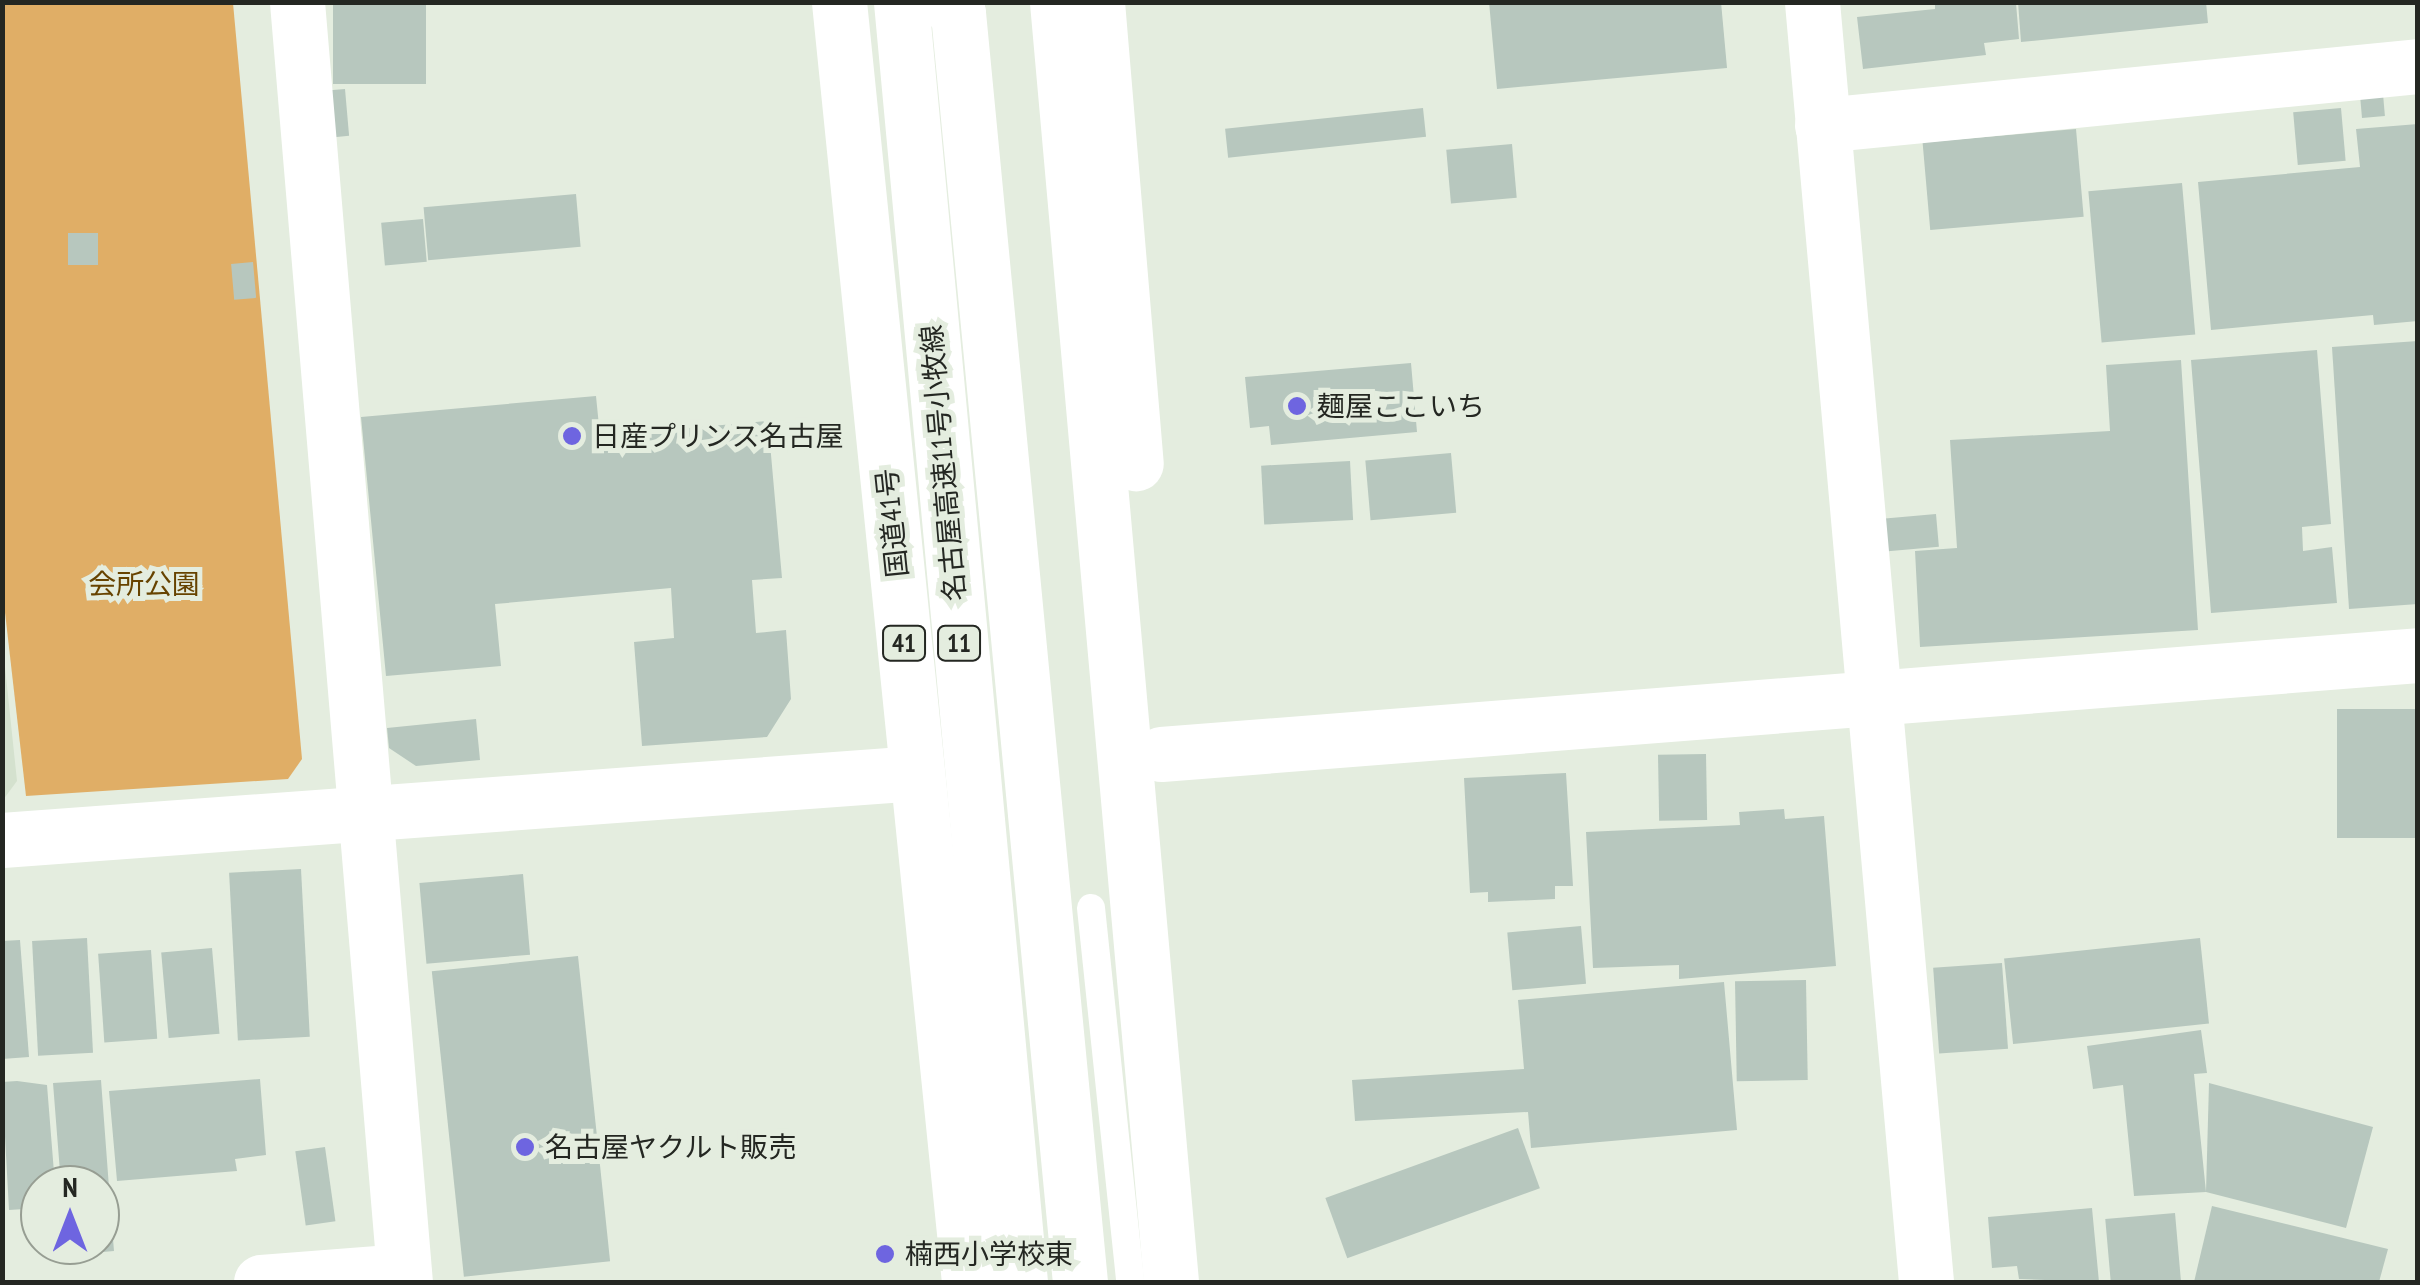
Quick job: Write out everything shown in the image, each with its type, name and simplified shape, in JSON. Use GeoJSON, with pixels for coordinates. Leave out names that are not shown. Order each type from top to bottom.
{"type":"FeatureCollection","features":[{"type":"Feature","properties":{"kind":"main road"},"geometry":{"type":"LineString","coordinates":[[261,1282],[405,1277],[297,2]]}},
{"type":"Feature","properties":{"kind":"main road","name":"国道41号"},"geometry":{"type":"LineString","coordinates":[[839,2],[970,1282]]}},
{"type":"Feature","properties":{"kind":"main road","name":"名古屋高速11号小牧線"},"geometry":{"type":"LineString","coordinates":[[901,2],[1020,1282]]}},
{"type":"Feature","properties":{"kind":"main road"},"geometry":{"type":"LineString","coordinates":[[946,2],[958,13],[1080,1282]]}},
{"type":"Feature","properties":{"kind":"main road"},"geometry":{"type":"LineString","coordinates":[[1014,2],[1062,56]]}},
{"type":"Feature","properties":{"kind":"main road"},"geometry":{"type":"LineString","coordinates":[[1057,2],[1171,1282]]}},
{"type":"Feature","properties":{"kind":"main road"},"geometry":{"type":"LineString","coordinates":[[1097,2],[1209,1282]]}},
{"type":"Feature","properties":{"kind":"main road"},"geometry":{"type":"LineString","coordinates":[[1812,2],[1926,1282]]}},
{"type":"Feature","properties":{"kind":"main road"},"geometry":{"type":"LineString","coordinates":[[1822,125],[2418,66]]}},
{"type":"Feature","properties":{"kind":"main road"},"geometry":{"type":"LineString","coordinates":[[1161,754],[2418,655]]}},
{"type":"Feature","properties":{"kind":"main road"},"geometry":{"type":"LineString","coordinates":[[2,840],[917,772]]}},
{"type":"Feature","properties":{"kind":"lane"},"geometry":{"type":"LineString","coordinates":[[1091,908],[1130,1282]]}},
{"type":"Feature","properties":{"kind":"shaded area"},"geometry":{"type":"Polygon","coordinates":[[[3,648],[17,781],[2,800],[3,648]]]}},
{"type":"Feature","properties":{"kind":"green space","name":"会所公園"},"geometry":{"type":"Polygon","coordinates":[[[2,3],[233,3],[302,759],[288,779],[26,796],[2,586],[2,3]]]}},
{"type":"Feature","properties":{"kind":"building"},"geometry":{"type":"Polygon","coordinates":[[[333,2],[426,2],[426,84],[333,84],[333,2]]]}},
{"type":"Feature","properties":{"kind":"building"},"geometry":{"type":"Polygon","coordinates":[[[1489,2],[1721,2],[1727,68],[1497,89],[1489,2]]]}},
{"type":"Feature","properties":{"kind":"building"},"geometry":{"type":"Polygon","coordinates":[[[1935,2],[2016,3],[2019,39],[1984,43],[1986,55],[1863,69],[1857,17],[1935,9],[1935,2]]]}},
{"type":"Feature","properties":{"kind":"building"},"geometry":{"type":"Polygon","coordinates":[[[2018,2],[2206,2],[2208,23],[2021,42],[2018,2]]]}},
{"type":"Feature","properties":{"kind":"building"},"geometry":{"type":"Polygon","coordinates":[[[345,89],[349,136],[334,137],[330,90],[345,89]]]}},
{"type":"Feature","properties":{"kind":"building"},"geometry":{"type":"Polygon","coordinates":[[[2383,94],[2385,116],[2362,118],[2360,96],[2383,94]]]}},
{"type":"Feature","properties":{"kind":"building"},"geometry":{"type":"Polygon","coordinates":[[[1423,108],[1426,137],[1228,158],[1225,129],[1423,108]]]}},
{"type":"Feature","properties":{"kind":"building"},"geometry":{"type":"Polygon","coordinates":[[[2341,108],[2346,161],[2298,165],[2293,112],[2341,108]]]}},
{"type":"Feature","properties":{"kind":"building"},"geometry":{"type":"Polygon","coordinates":[[[2418,124],[2418,321],[2374,325],[2373,315],[2211,330],[2198,182],[2360,167],[2356,129],[2418,124]]]}},
{"type":"Feature","properties":{"kind":"building"},"geometry":{"type":"Polygon","coordinates":[[[2076,129],[2084,217],[1930,230],[1923,142],[2076,129]]]}},
{"type":"Feature","properties":{"kind":"building"},"geometry":{"type":"Polygon","coordinates":[[[1512,144],[1517,198],[1451,204],[1446,150],[1512,144]]]}},
{"type":"Feature","properties":{"kind":"building"},"geometry":{"type":"Polygon","coordinates":[[[2182,183],[2195,334],[2102,343],[2088,191],[2182,183]]]}},
{"type":"Feature","properties":{"kind":"building"},"geometry":{"type":"Polygon","coordinates":[[[576,194],[581,247],[428,260],[424,207],[576,194]]]}},
{"type":"Feature","properties":{"kind":"building"},"geometry":{"type":"Polygon","coordinates":[[[423,219],[427,262],[385,265],[381,223],[423,219]]]}},
{"type":"Feature","properties":{"kind":"building"},"geometry":{"type":"Polygon","coordinates":[[[68,233],[98,233],[98,265],[68,265],[68,233]]]}},
{"type":"Feature","properties":{"kind":"building"},"geometry":{"type":"Polygon","coordinates":[[[253,262],[256,298],[234,300],[231,264],[253,262]]]}},
{"type":"Feature","properties":{"kind":"building"},"geometry":{"type":"Polygon","coordinates":[[[2418,341],[2418,604],[2349,609],[2332,347],[2418,341]]]}},
{"type":"Feature","properties":{"kind":"building"},"geometry":{"type":"Polygon","coordinates":[[[2317,350],[2331,524],[2302,527],[2303,551],[2332,547],[2337,603],[2211,613],[2191,360],[2317,350]]]}},
{"type":"Feature","properties":{"kind":"building"},"geometry":{"type":"Polygon","coordinates":[[[2181,360],[2198,630],[1920,647],[1915,551],[1957,548],[1950,440],[2110,431],[2106,365],[2181,360]]]}},
{"type":"Feature","properties":{"kind":"building"},"geometry":{"type":"Polygon","coordinates":[[[1411,363],[1417,432],[1271,445],[1269,426],[1250,428],[1245,377],[1411,363]]]}},
{"type":"Feature","properties":{"kind":"building"},"geometry":{"type":"Polygon","coordinates":[[[596,396],[600,436],[768,421],[782,578],[752,580],[756,633],[786,630],[791,699],[767,737],[642,746],[634,642],[674,638],[671,588],[495,604],[501,666],[386,676],[361,417],[596,396]]]}},
{"type":"Feature","properties":{"kind":"building"},"geometry":{"type":"Polygon","coordinates":[[[1451,453],[1456,513],[1371,520],[1365,460],[1451,453]]]}},
{"type":"Feature","properties":{"kind":"building"},"geometry":{"type":"Polygon","coordinates":[[[1350,461],[1353,520],[1264,525],[1261,466],[1350,461]]]}},
{"type":"Feature","properties":{"kind":"building"},"geometry":{"type":"Polygon","coordinates":[[[1936,514],[1939,547],[1888,551],[1885,518],[1936,514]]]}},
{"type":"Feature","properties":{"kind":"building"},"geometry":{"type":"Polygon","coordinates":[[[2337,709],[2418,709],[2418,838],[2337,838],[2337,709]]]}},
{"type":"Feature","properties":{"kind":"building"},"geometry":{"type":"Polygon","coordinates":[[[476,719],[480,760],[416,766],[389,748],[387,728],[476,719]]]}},
{"type":"Feature","properties":{"kind":"building"},"geometry":{"type":"Polygon","coordinates":[[[1706,754],[1707,820],[1659,821],[1658,755],[1706,754]]]}},
{"type":"Feature","properties":{"kind":"building"},"geometry":{"type":"Polygon","coordinates":[[[1566,773],[1573,886],[1555,886],[1555,899],[1488,902],[1488,892],[1470,893],[1464,778],[1566,773]]]}},
{"type":"Feature","properties":{"kind":"building"},"geometry":{"type":"Polygon","coordinates":[[[1784,809],[1785,819],[1824,816],[1836,966],[1679,979],[1679,965],[1593,968],[1586,832],[1740,825],[1739,812],[1784,809]]]}},
{"type":"Feature","properties":{"kind":"building"},"geometry":{"type":"Polygon","coordinates":[[[301,869],[310,1037],[238,1041],[229,873],[301,869]]]}},
{"type":"Feature","properties":{"kind":"building"},"geometry":{"type":"Polygon","coordinates":[[[523,874],[530,955],[426,964],[419,883],[523,874]]]}},
{"type":"Feature","properties":{"kind":"building"},"geometry":{"type":"Polygon","coordinates":[[[1581,926],[1586,984],[1512,990],[1507,932],[1581,926]]]}},
{"type":"Feature","properties":{"kind":"building"},"geometry":{"type":"Polygon","coordinates":[[[87,938],[93,1053],[38,1056],[32,941],[87,938]]]}},
{"type":"Feature","properties":{"kind":"building"},"geometry":{"type":"Polygon","coordinates":[[[2200,938],[2209,1024],[2013,1044],[2004,959],[2200,938]]]}},
{"type":"Feature","properties":{"kind":"building"},"geometry":{"type":"Polygon","coordinates":[[[20,940],[29,1057],[2,1059],[2,941],[20,940]]]}},
{"type":"Feature","properties":{"kind":"building"},"geometry":{"type":"Polygon","coordinates":[[[212,948],[219,1034],[169,1038],[161,952],[212,948]]]}},
{"type":"Feature","properties":{"kind":"building"},"geometry":{"type":"Polygon","coordinates":[[[151,950],[157,1039],[104,1042],[98,954],[151,950]]]}},
{"type":"Feature","properties":{"kind":"building"},"geometry":{"type":"Polygon","coordinates":[[[578,956],[610,1261],[464,1277],[432,971],[578,956]]]}},
{"type":"Feature","properties":{"kind":"building"},"geometry":{"type":"Polygon","coordinates":[[[2002,963],[2008,1049],[1939,1054],[1933,968],[2002,963]]]}},
{"type":"Feature","properties":{"kind":"building"},"geometry":{"type":"Polygon","coordinates":[[[1806,980],[1808,1080],[1737,1081],[1735,981],[1806,980]]]}},
{"type":"Feature","properties":{"kind":"building"},"geometry":{"type":"Polygon","coordinates":[[[1724,982],[1737,1130],[1531,1148],[1528,1112],[1355,1121],[1352,1080],[1524,1069],[1518,1000],[1724,982]]]}},
{"type":"Feature","properties":{"kind":"building"},"geometry":{"type":"Polygon","coordinates":[[[2201,1030],[2207,1073],[2194,1074],[2206,1192],[2134,1196],[2123,1085],[2093,1089],[2087,1046],[2201,1030]]]}},
{"type":"Feature","properties":{"kind":"building"},"geometry":{"type":"Polygon","coordinates":[[[260,1079],[266,1155],[235,1159],[237,1171],[120,1181],[109,1091],[260,1079]]]}},
{"type":"Feature","properties":{"kind":"building"},"geometry":{"type":"Polygon","coordinates":[[[101,1080],[107,1165],[59,1165],[53,1083],[101,1080]]]}},
{"type":"Feature","properties":{"kind":"building"},"geometry":{"type":"Polygon","coordinates":[[[2,1082],[47,1085],[53,1165],[20,1165],[20,1209],[9,1210],[2,1082]]]}},
{"type":"Feature","properties":{"kind":"building"},"geometry":{"type":"Polygon","coordinates":[[[2209,1083],[2373,1127],[2346,1228],[2206,1192],[2209,1083]]]}},
{"type":"Feature","properties":{"kind":"building"},"geometry":{"type":"Polygon","coordinates":[[[1518,1128],[1540,1188],[1347,1258],[1325,1198],[1518,1128]]]}},
{"type":"Feature","properties":{"kind":"building"},"geometry":{"type":"Polygon","coordinates":[[[325,1147],[335,1221],[306,1225],[295,1151],[325,1147]]]}},
{"type":"Feature","properties":{"kind":"building"},"geometry":{"type":"Polygon","coordinates":[[[2212,1206],[2388,1249],[2379,1282],[2194,1282],[2212,1206]]]}},
{"type":"Feature","properties":{"kind":"building"},"geometry":{"type":"Polygon","coordinates":[[[2092,1208],[2099,1282],[2019,1279],[2017,1266],[1992,1268],[1988,1217],[2092,1208]]]}},
{"type":"Feature","properties":{"kind":"building"},"geometry":{"type":"Polygon","coordinates":[[[2175,1213],[2181,1282],[2111,1282],[2105,1219],[2175,1213]]]}},
{"type":"Feature","properties":{"kind":"place","name":"麺屋ここいち"},"geometry":{"type":"Point","coordinates":[1297,406]}},
{"type":"Feature","properties":{"kind":"place","name":"日産プリンス名古屋"},"geometry":{"type":"Point","coordinates":[572,436]}},
{"type":"Feature","properties":{"kind":"place","name":"名古屋ヤクルト販売"},"geometry":{"type":"Point","coordinates":[525,1147]}},
{"type":"Feature","properties":{"kind":"place","name":"楠西小学校東"},"geometry":{"type":"Point","coordinates":[885,1254]}}]}
